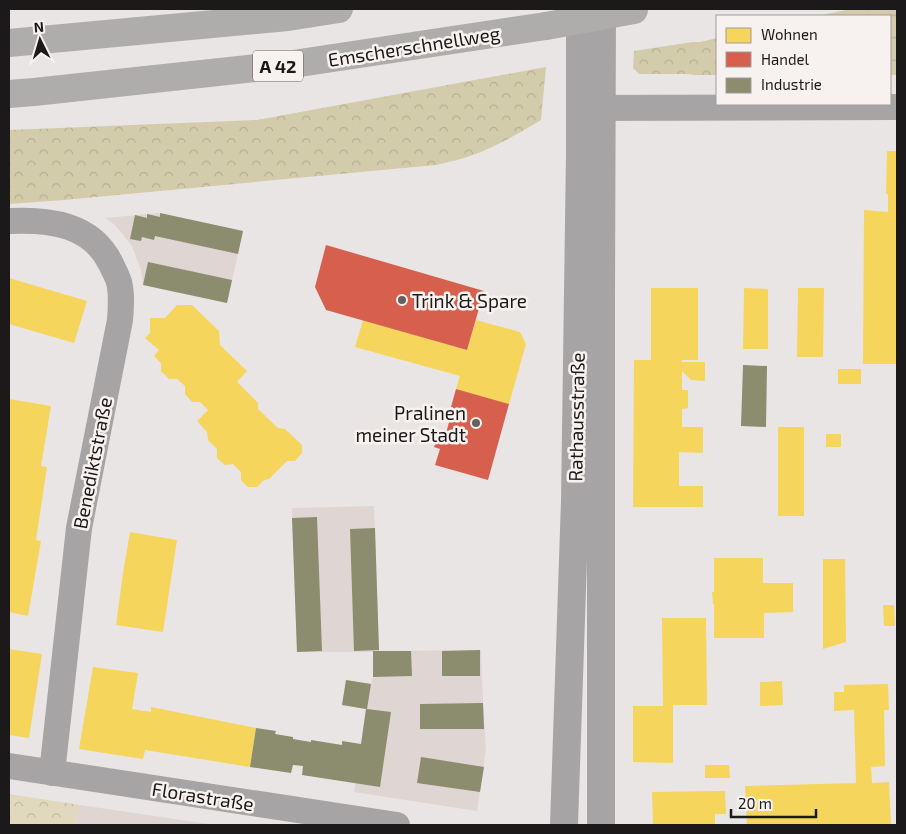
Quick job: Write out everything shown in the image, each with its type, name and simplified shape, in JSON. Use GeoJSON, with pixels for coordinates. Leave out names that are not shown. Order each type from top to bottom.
{"type":"FeatureCollection","features":[{"type":"Feature","properties":{"kind":"highway"},"geometry":{"type":"LineString","coordinates":[[9,43],[288,17],[339,9]]}},
{"type":"Feature","properties":{"kind":"highway","name":"Emscherschnellweg"},"geometry":{"type":"LineString","coordinates":[[9,94],[293,64],[546,26],[636,9]]}},
{"type":"Feature","properties":{"kind":"street","name":"Rathausstraße"},"geometry":{"type":"LineString","coordinates":[[580,9],[591,108],[601,293],[602,825]]}},
{"type":"Feature","properties":{"kind":"street","name":"Rathausstraße"},"geometry":{"type":"LineString","coordinates":[[564,825],[575,501],[580,154],[591,108],[602,9]]}},
{"type":"Feature","properties":{"kind":"street"},"geometry":{"type":"LineString","coordinates":[[591,108],[897,107]]}},
{"type":"Feature","properties":{"kind":"street","name":"Benediktstraße"},"geometry":{"type":"LineString","coordinates":[[13,221],[51,222],[76,229],[92,239],[107,257],[118,279],[121,296],[120,320],[79,528],[52,773]]}},
{"type":"Feature","properties":{"kind":"street","name":"Florastraße"},"geometry":{"type":"LineString","coordinates":[[9,766],[397,825]]}},
{"type":"Feature","properties":{"kind":"shaded area"},"geometry":{"type":"Polygon","coordinates":[[[158,213],[243,231],[227,303],[143,285],[141,270],[132,246],[115,225],[105,218],[158,213]]]}},
{"type":"Feature","properties":{"kind":"shaded area"},"geometry":{"type":"Polygon","coordinates":[[[374,506],[379,651],[481,650],[486,749],[477,811],[354,792],[366,709],[342,705],[346,680],[371,684],[373,677],[373,652],[297,652],[292,508],[374,506]]]}},
{"type":"Feature","properties":{"kind":"shaded area"},"geometry":{"type":"Polygon","coordinates":[[[80,805],[215,825],[74,825],[80,805]]]}},
{"type":"Feature","properties":{"kind":"green space"},"geometry":{"type":"Polygon","coordinates":[[[851,9],[897,9],[897,75],[891,75],[891,15],[822,15],[851,9]]]}},
{"type":"Feature","properties":{"kind":"green space"},"geometry":{"type":"Polygon","coordinates":[[[716,38],[716,75],[639,74],[633,68],[634,51],[716,38]]]}},
{"type":"Feature","properties":{"kind":"green space"},"geometry":{"type":"Polygon","coordinates":[[[546,67],[541,120],[497,144],[457,160],[436,165],[9,204],[9,130],[257,120],[546,67]]]}},
{"type":"Feature","properties":{"kind":"green space"},"geometry":{"type":"Polygon","coordinates":[[[9,794],[80,805],[74,825],[9,825],[9,794]]]}},
{"type":"Feature","properties":{"kind":"building: Wohnen"},"geometry":{"type":"Polygon","coordinates":[[[887,151],[897,151],[897,364],[863,364],[864,210],[888,212],[888,194],[886,194],[887,151]]]}},
{"type":"Feature","properties":{"kind":"building: Wohnen"},"geometry":{"type":"Polygon","coordinates":[[[9,278],[87,301],[74,343],[9,324],[9,278]]]}},
{"type":"Feature","properties":{"kind":"building: Wohnen"},"geometry":{"type":"Polygon","coordinates":[[[651,288],[698,288],[698,360],[682,360],[682,362],[705,362],[705,381],[691,380],[682,371],[682,390],[688,390],[688,408],[682,409],[682,427],[703,427],[703,453],[679,452],[679,486],[703,486],[703,507],[633,507],[634,360],[651,360],[651,288]]]}},
{"type":"Feature","properties":{"kind":"building: Wohnen"},"geometry":{"type":"Polygon","coordinates":[[[744,288],[768,289],[768,349],[743,349],[744,288]]]}},
{"type":"Feature","properties":{"kind":"building: Wohnen"},"geometry":{"type":"Polygon","coordinates":[[[798,288],[824,288],[823,357],[797,357],[798,288]]]}},
{"type":"Feature","properties":{"kind":"building: Wohnen"},"geometry":{"type":"Polygon","coordinates":[[[177,305],[192,305],[219,331],[220,345],[247,371],[237,382],[258,403],[258,409],[278,428],[285,429],[302,445],[302,453],[295,461],[287,461],[269,479],[264,480],[257,487],[248,487],[241,480],[241,472],[233,464],[225,465],[217,458],[217,449],[208,440],[207,432],[197,421],[208,410],[200,402],[192,402],[185,394],[185,386],[177,379],[169,379],[161,371],[161,363],[154,356],[159,350],[145,338],[150,333],[150,318],[165,318],[177,305]]]}},
{"type":"Feature","properties":{"kind":"building: Wohnen"},"geometry":{"type":"Polygon","coordinates":[[[363,320],[467,350],[476,320],[520,332],[526,344],[509,404],[456,389],[460,376],[355,347],[363,320]]]}},
{"type":"Feature","properties":{"kind":"building: Wohnen"},"geometry":{"type":"Polygon","coordinates":[[[838,369],[861,369],[861,384],[838,384],[838,369]]]}},
{"type":"Feature","properties":{"kind":"building: Wohnen"},"geometry":{"type":"Polygon","coordinates":[[[9,399],[51,406],[41,466],[47,467],[36,540],[41,541],[28,616],[9,612],[9,399]]]}},
{"type":"Feature","properties":{"kind":"building: Wohnen"},"geometry":{"type":"Polygon","coordinates":[[[778,427],[804,427],[804,516],[778,516],[778,427]]]}},
{"type":"Feature","properties":{"kind":"building: Wohnen"},"geometry":{"type":"Polygon","coordinates":[[[826,434],[841,434],[841,447],[826,447],[826,434]]]}},
{"type":"Feature","properties":{"kind":"building: Wohnen"},"geometry":{"type":"Polygon","coordinates":[[[130,532],[177,540],[163,632],[116,625],[130,532]]]}},
{"type":"Feature","properties":{"kind":"building: Wohnen"},"geometry":{"type":"Polygon","coordinates":[[[714,558],[763,558],[763,583],[793,583],[793,612],[764,613],[764,638],[714,638],[712,592],[714,592],[714,558]]]}},
{"type":"Feature","properties":{"kind":"building: Wohnen"},"geometry":{"type":"Polygon","coordinates":[[[823,559],[845,559],[846,642],[823,649],[823,559]]]}},
{"type":"Feature","properties":{"kind":"building: Wohnen"},"geometry":{"type":"Polygon","coordinates":[[[883,605],[894,605],[895,626],[884,626],[883,605]]]}},
{"type":"Feature","properties":{"kind":"building: Wohnen"},"geometry":{"type":"Polygon","coordinates":[[[662,618],[706,618],[707,705],[673,705],[673,763],[633,762],[633,706],[663,706],[662,618]]]}},
{"type":"Feature","properties":{"kind":"building: Wohnen"},"geometry":{"type":"Polygon","coordinates":[[[9,649],[42,654],[29,738],[9,735],[9,649]]]}},
{"type":"Feature","properties":{"kind":"building: Wohnen"},"geometry":{"type":"Polygon","coordinates":[[[93,667],[138,673],[132,709],[151,712],[151,707],[256,728],[250,767],[145,750],[143,759],[79,749],[93,667]]]}},
{"type":"Feature","properties":{"kind":"building: Wohnen"},"geometry":{"type":"Polygon","coordinates":[[[782,681],[783,705],[760,706],[760,682],[782,681]]]}},
{"type":"Feature","properties":{"kind":"building: Wohnen"},"geometry":{"type":"Polygon","coordinates":[[[888,684],[889,710],[884,710],[885,766],[871,767],[872,783],[889,782],[891,825],[747,825],[745,786],[856,783],[854,710],[834,711],[834,692],[844,692],[844,685],[888,684]]]}},
{"type":"Feature","properties":{"kind":"building: Wohnen"},"geometry":{"type":"Polygon","coordinates":[[[705,765],[729,765],[730,778],[705,778],[705,765]]]}},
{"type":"Feature","properties":{"kind":"building: Wohnen"},"geometry":{"type":"Polygon","coordinates":[[[725,791],[726,814],[715,814],[715,825],[653,825],[652,792],[725,791]]]}},
{"type":"Feature","properties":{"kind":"building: Handel","name":"Trink & Spare"},"geometry":{"type":"Polygon","coordinates":[[[326,245],[484,291],[467,350],[326,310],[315,287],[326,245]]]}},
{"type":"Feature","properties":{"kind":"building: Handel","name":"Pralinen meiner Stadt"},"geometry":{"type":"Polygon","coordinates":[[[456,389],[509,404],[488,480],[435,465],[440,449],[434,447],[437,439],[444,441],[456,389]]]}},
{"type":"Feature","properties":{"kind":"building: Industrie"},"geometry":{"type":"Polygon","coordinates":[[[160,213],[243,231],[238,254],[155,236],[154,240],[142,237],[141,241],[130,239],[135,215],[147,218],[147,214],[160,217],[160,213]]]}},
{"type":"Feature","properties":{"kind":"building: Industrie"},"geometry":{"type":"Polygon","coordinates":[[[148,262],[232,280],[227,303],[143,285],[148,262]]]}},
{"type":"Feature","properties":{"kind":"building: Industrie"},"geometry":{"type":"Polygon","coordinates":[[[743,365],[767,366],[766,427],[741,426],[743,365]]]}},
{"type":"Feature","properties":{"kind":"building: Industrie"},"geometry":{"type":"Polygon","coordinates":[[[317,517],[322,651],[297,652],[292,518],[317,517]]]}},
{"type":"Feature","properties":{"kind":"building: Industrie"},"geometry":{"type":"Polygon","coordinates":[[[375,528],[379,650],[354,651],[350,529],[375,528]]]}},
{"type":"Feature","properties":{"kind":"building: Industrie"},"geometry":{"type":"Polygon","coordinates":[[[480,650],[480,676],[442,676],[442,651],[480,650]]]}},
{"type":"Feature","properties":{"kind":"building: Industrie"},"geometry":{"type":"Polygon","coordinates":[[[373,651],[411,651],[412,676],[373,677],[373,651]]]}},
{"type":"Feature","properties":{"kind":"building: Industrie"},"geometry":{"type":"Polygon","coordinates":[[[346,680],[371,684],[367,709],[391,712],[380,787],[302,775],[303,766],[293,765],[291,773],[250,767],[256,728],[276,731],[275,734],[311,742],[311,740],[342,745],[342,741],[361,744],[366,709],[342,705],[346,680]]]}},
{"type":"Feature","properties":{"kind":"building: Industrie"},"geometry":{"type":"Polygon","coordinates":[[[483,703],[484,729],[420,729],[420,704],[483,703]]]}},
{"type":"Feature","properties":{"kind":"building: Industrie"},"geometry":{"type":"Polygon","coordinates":[[[421,757],[484,767],[480,792],[417,783],[421,757]]]}},
{"type":"Feature","properties":{"kind":"place","name":"Trink & Spare"},"geometry":{"type":"Point","coordinates":[402,300]}},
{"type":"Feature","properties":{"kind":"place","name":"Pralinen meiner Stadt"},"geometry":{"type":"Point","coordinates":[476,423]}}]}
